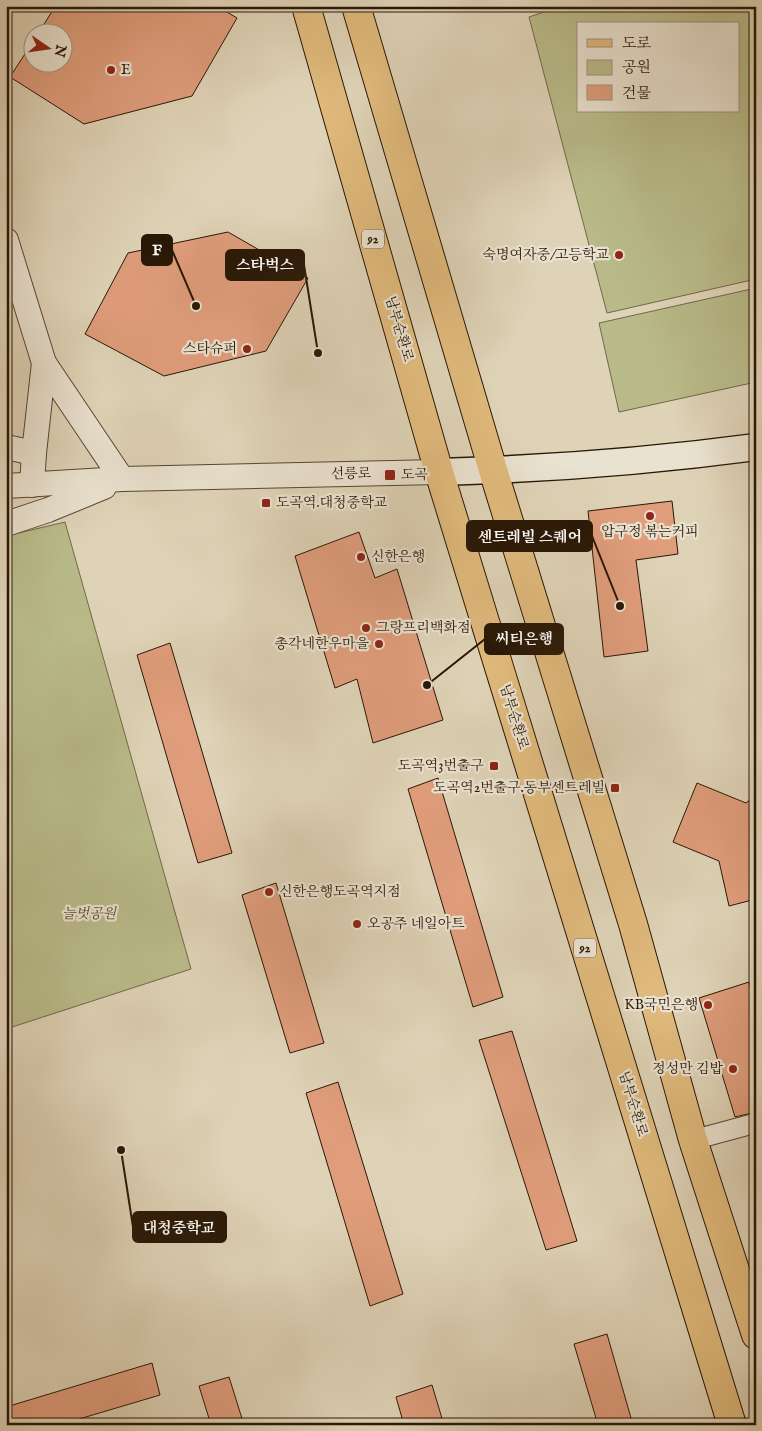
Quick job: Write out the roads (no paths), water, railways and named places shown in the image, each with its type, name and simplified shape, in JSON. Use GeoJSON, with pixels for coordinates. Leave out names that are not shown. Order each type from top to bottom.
{"type":"FeatureCollection","features":[{"type":"Feature","properties":{"kind":"main road","name":"남부순환로"},"geometry":{"type":"LineString","coordinates":[[306,6],[439,472],[732,1425]]}},
{"type":"Feature","properties":{"kind":"main road"},"geometry":{"type":"LineString","coordinates":[[356,6],[493,470],[633,924],[693,1140],[756,1335]]}},
{"type":"Feature","properties":{"kind":"main road","name":"선릉로"},"geometry":{"type":"LineString","coordinates":[[439,472],[493,470],[691,455],[756,447]]}},
{"type":"Feature","properties":{"kind":"street"},"geometry":{"type":"LineString","coordinates":[[6,240],[44,363],[122,479],[48,510],[6,524]]}},
{"type":"Feature","properties":{"kind":"street"},"geometry":{"type":"LineString","coordinates":[[32,485],[44,363]]}},
{"type":"Feature","properties":{"kind":"street"},"geometry":{"type":"LineString","coordinates":[[6,448],[34,453]]}},
{"type":"Feature","properties":{"kind":"street","name":"선릉로"},"geometry":{"type":"LineString","coordinates":[[6,486],[122,479],[439,472]]}},
{"type":"Feature","properties":{"kind":"street"},"geometry":{"type":"LineString","coordinates":[[693,1140],[756,1123]]}},
{"type":"Feature","properties":{"kind":"place","name":"E"},"geometry":{"type":"Point","coordinates":[111,70]}},
{"type":"Feature","properties":{"kind":"place","name":"숙명여자중/고등학교"},"geometry":{"type":"Point","coordinates":[619,255]}},
{"type":"Feature","properties":{"kind":"place","name":"F"},"geometry":{"type":"Point","coordinates":[196,306]}},
{"type":"Feature","properties":{"kind":"place","name":"스타슈퍼"},"geometry":{"type":"Point","coordinates":[247,349]}},
{"type":"Feature","properties":{"kind":"place","name":"스타벅스"},"geometry":{"type":"Point","coordinates":[318,353]}},
{"type":"Feature","properties":{"kind":"place","name":"도곡"},"geometry":{"type":"Point","coordinates":[390,475]}},
{"type":"Feature","properties":{"kind":"place","name":"도곡역.대청중학교"},"geometry":{"type":"Point","coordinates":[266,503]}},
{"type":"Feature","properties":{"kind":"place","name":"압구정 볶는커피"},"geometry":{"type":"Point","coordinates":[650,516]}},
{"type":"Feature","properties":{"kind":"place","name":"신한은행"},"geometry":{"type":"Point","coordinates":[361,557]}},
{"type":"Feature","properties":{"kind":"place","name":"센트레빌 스퀘어"},"geometry":{"type":"Point","coordinates":[620,606]}},
{"type":"Feature","properties":{"kind":"place","name":"그랑프리백화점"},"geometry":{"type":"Point","coordinates":[366,628]}},
{"type":"Feature","properties":{"kind":"place","name":"총각네한우마을"},"geometry":{"type":"Point","coordinates":[379,644]}},
{"type":"Feature","properties":{"kind":"place","name":"씨티은행"},"geometry":{"type":"Point","coordinates":[427,685]}},
{"type":"Feature","properties":{"kind":"place","name":"도곡역3번출구"},"geometry":{"type":"Point","coordinates":[494,766]}},
{"type":"Feature","properties":{"kind":"place","name":"도곡역2번출구.동부센트레빌"},"geometry":{"type":"Point","coordinates":[615,788]}},
{"type":"Feature","properties":{"kind":"place","name":"신한은행도곡역지점"},"geometry":{"type":"Point","coordinates":[269,892]}},
{"type":"Feature","properties":{"kind":"place","name":"오공주 네일아트"},"geometry":{"type":"Point","coordinates":[357,924]}},
{"type":"Feature","properties":{"kind":"place","name":"KB국민은행"},"geometry":{"type":"Point","coordinates":[708,1005]}},
{"type":"Feature","properties":{"kind":"place","name":"정성만 김밥"},"geometry":{"type":"Point","coordinates":[733,1069]}},
{"type":"Feature","properties":{"kind":"place","name":"대청중학교"},"geometry":{"type":"Point","coordinates":[121,1150]}},
{"type":"Feature","properties":{"kind":"park label","name":"늘벗공원"},"geometry":{"type":"Point","coordinates":[89,914]}}]}
